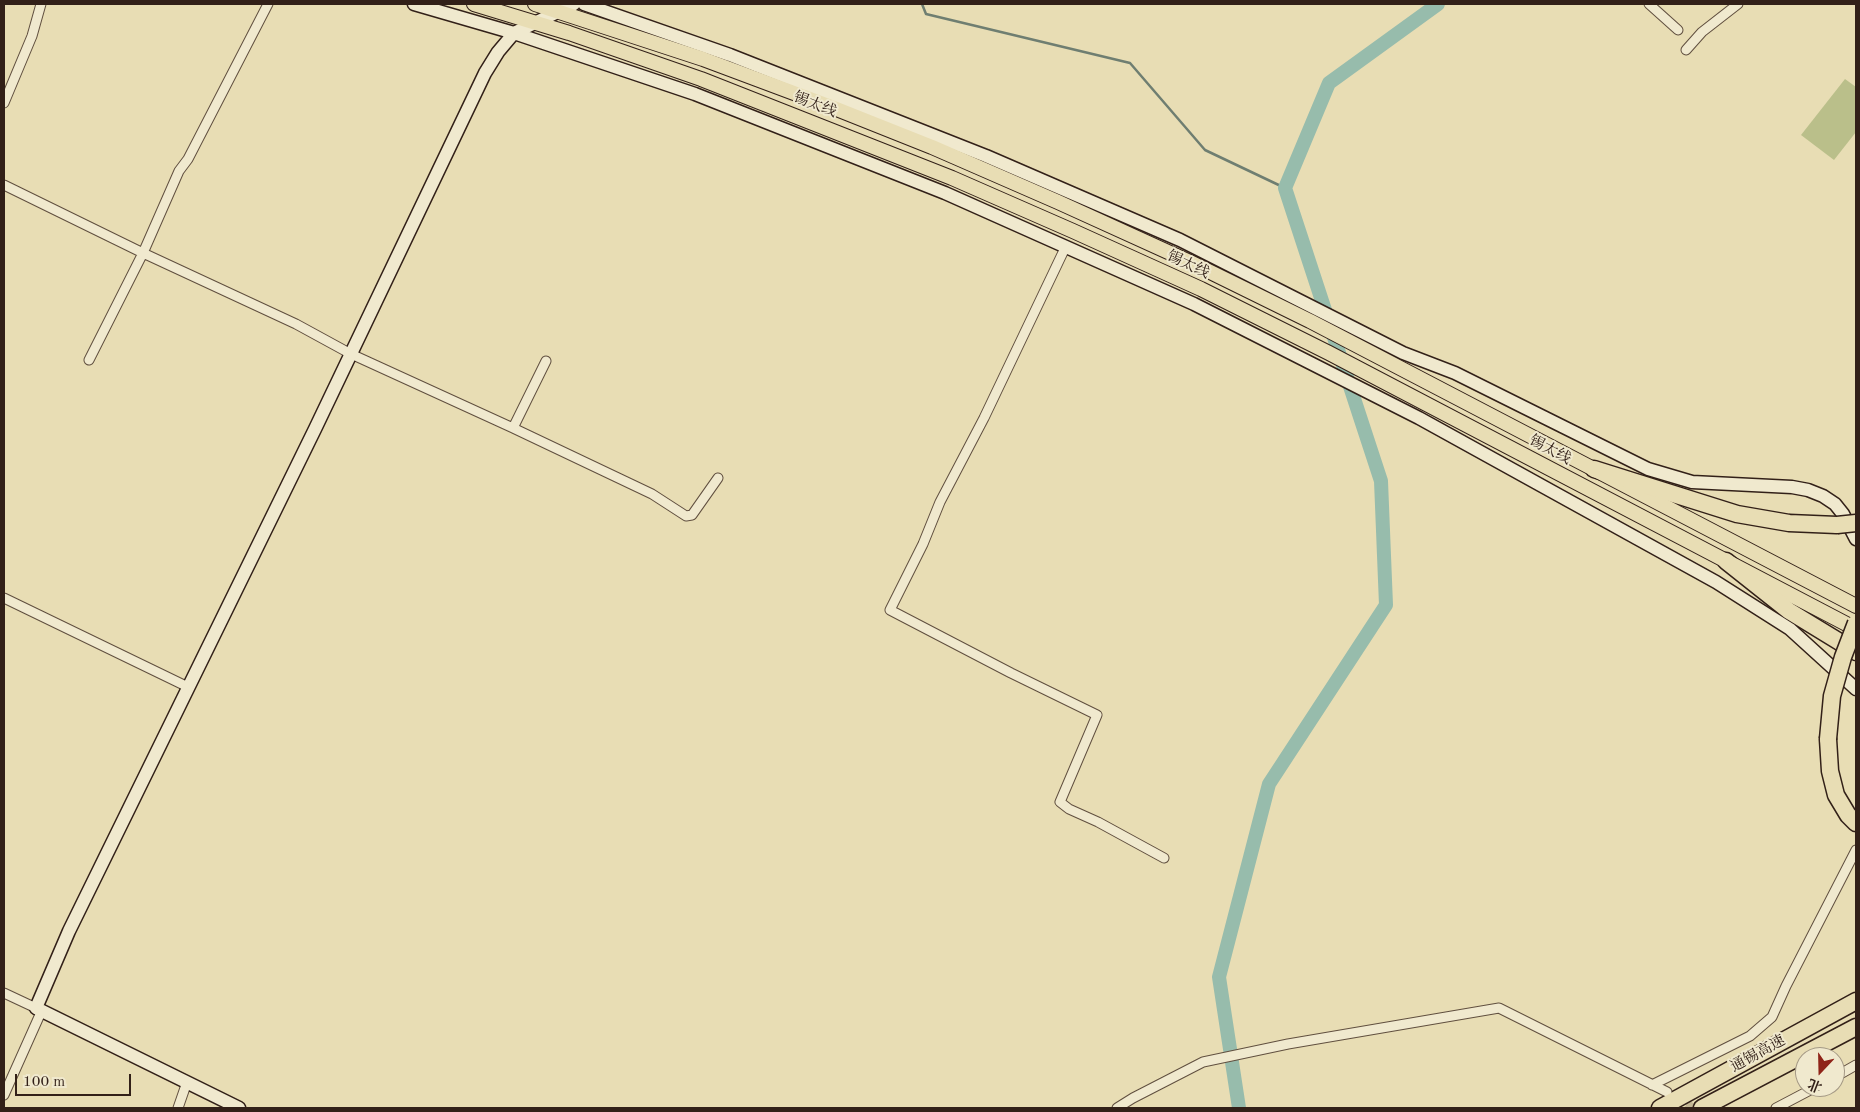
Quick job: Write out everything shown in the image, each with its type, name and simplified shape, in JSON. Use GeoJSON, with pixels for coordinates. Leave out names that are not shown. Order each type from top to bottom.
{"type":"FeatureCollection","features":[{"type":"Feature","properties":{"kind":"highway"},"geometry":{"type":"LineString","coordinates":[[1594,469],[1738,514],[1789,524],[1837,525],[1856,523]]}},
{"type":"Feature","properties":{"kind":"highway"},"geometry":{"type":"LineString","coordinates":[[1726,561],[1788,611],[1856,651],[1832,738],[1840,776],[1850,799],[1856,806]]}},
{"type":"Feature","properties":{"kind":"highway"},"geometry":{"type":"LineString","coordinates":[[1856,623],[1843,657],[1832,696],[1830,771],[1836,795],[1848,815],[1856,823]]}},
{"type":"Feature","properties":{"kind":"highway","name":"通锡高速"},"geometry":{"type":"LineString","coordinates":[[1660,1108],[1856,1001]]}},
{"type":"Feature","properties":{"kind":"highway","name":"通锡高速"},"geometry":{"type":"LineString","coordinates":[[1702,1108],[1856,1027]]}},
{"type":"Feature","properties":{"kind":"main road"},"geometry":{"type":"LineString","coordinates":[[414,4],[514,33],[686,91],[945,193],[1194,304],[1369,393],[1716,582],[1790,629],[1856,689]]}},
{"type":"Feature","properties":{"kind":"main road","name":"锡太线"},"geometry":{"type":"LineString","coordinates":[[474,4],[534,22],[701,79],[952,178],[1201,289],[1320,348],[1856,629]]}},
{"type":"Feature","properties":{"kind":"main road","name":"锡太线"},"geometry":{"type":"LineString","coordinates":[[534,4],[704,59],[932,147],[1181,258],[1310,321],[1856,606]]}},
{"type":"Feature","properties":{"kind":"main road"},"geometry":{"type":"LineString","coordinates":[[239,1108],[39,1009],[70,930],[351,354],[485,73],[498,52],[514,33],[556,11],[574,4]]}},
{"type":"Feature","properties":{"kind":"main road"},"geometry":{"type":"LineString","coordinates":[[584,4],[730,55],[986,156],[1180,240],[1403,353],[1455,373],[1626,460],[1648,469],[1692,482],[1792,487],[1824,496],[1839,509],[1856,539]]}},
{"type":"Feature","properties":{"kind":"street"},"geometry":{"type":"LineString","coordinates":[[4,103],[32,36],[41,4]]}},
{"type":"Feature","properties":{"kind":"street"},"geometry":{"type":"LineString","coordinates":[[89,360],[143,254],[179,171],[188,160],[268,4]]}},
{"type":"Feature","properties":{"kind":"street"},"geometry":{"type":"LineString","coordinates":[[1649,4],[1678,30]]}},
{"type":"Feature","properties":{"kind":"street"},"geometry":{"type":"LineString","coordinates":[[1686,50],[1702,32],[1738,4]]}},
{"type":"Feature","properties":{"kind":"street"},"geometry":{"type":"LineString","coordinates":[[4,185],[143,254],[296,324],[351,354],[652,494],[686,516],[692,515],[718,478]]}},
{"type":"Feature","properties":{"kind":"street"},"geometry":{"type":"LineString","coordinates":[[1066,246],[984,418],[940,502],[923,544],[890,610],[1002,669],[1097,714],[1060,802],[1069,809],[1098,822],[1164,858]]}},
{"type":"Feature","properties":{"kind":"street"},"geometry":{"type":"LineString","coordinates":[[513,428],[546,361]]}},
{"type":"Feature","properties":{"kind":"street"},"geometry":{"type":"LineString","coordinates":[[4,598],[188,687]]}},
{"type":"Feature","properties":{"kind":"street"},"geometry":{"type":"LineString","coordinates":[[1652,1085],[1750,1036],[1772,1017],[1856,850]]}},
{"type":"Feature","properties":{"kind":"street"},"geometry":{"type":"LineString","coordinates":[[4,993],[39,1009],[4,1095]]}},
{"type":"Feature","properties":{"kind":"street"},"geometry":{"type":"LineString","coordinates":[[1117,1108],[1203,1062],[1288,1044],[1499,1008],[1667,1092]]}},
{"type":"Feature","properties":{"kind":"street"},"geometry":{"type":"LineString","coordinates":[[1845,1071],[1856,1065]]}},
{"type":"Feature","properties":{"kind":"street"},"geometry":{"type":"LineString","coordinates":[[178,1108],[187,1082]]}},
{"type":"Feature","properties":{"kind":"street"},"geometry":{"type":"LineString","coordinates":[[1776,1108],[1797,1097]]}},
{"type":"Feature","properties":{"kind":"green space"},"geometry":{"type":"Polygon","coordinates":[[[1845,79],[1856,87],[1856,132],[1834,160],[1801,135],[1845,79]]]}},
{"type":"Feature","properties":{"kind":"waterway"},"geometry":{"type":"LineString","coordinates":[[922,4],[926,14],[1130,63],[1205,150],[1285,188]]}},
{"type":"Feature","properties":{"kind":"waterway"},"geometry":{"type":"LineString","coordinates":[[1239,1108],[1219,977],[1269,784],[1386,605],[1381,481],[1285,188],[1329,83],[1438,4]]}},
{"type":"Feature","properties":{"kind":"tunnel"},"geometry":{"type":"LineString","coordinates":[[1675,1097],[1693,1108]]}}]}
